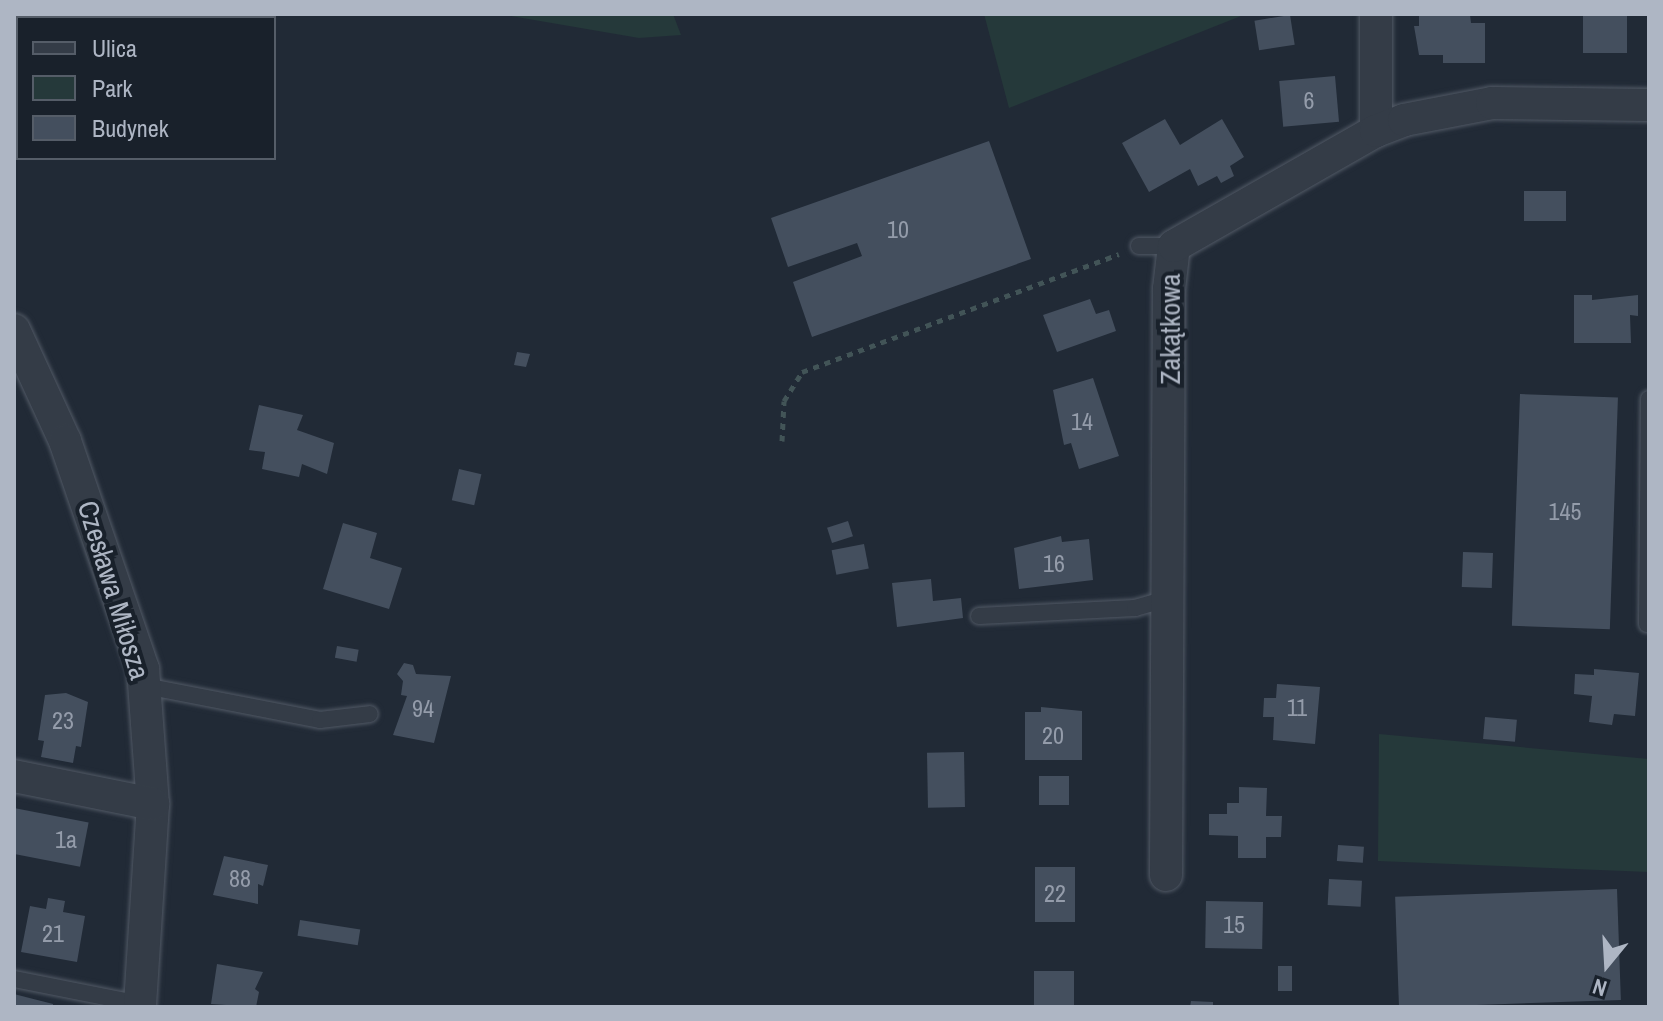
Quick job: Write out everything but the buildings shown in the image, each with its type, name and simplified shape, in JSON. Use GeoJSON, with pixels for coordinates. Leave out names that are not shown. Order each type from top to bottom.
{"type":"FeatureCollection","features":[{"type":"Feature","properties":{"kind":"street"},"geometry":{"type":"LineString","coordinates":[[1376,14],[1376,131]]}},
{"type":"Feature","properties":{"kind":"street","name":"Zakątkowa"},"geometry":{"type":"LineString","coordinates":[[1166,875],[1169,289],[1174,246],[1376,131],[1427,114],[1492,103],[1649,105]]}},
{"type":"Feature","properties":{"kind":"street","name":"Czesława Miłosza"},"geometry":{"type":"LineString","coordinates":[[14,330],[103,541],[145,686],[153,804],[140,1005]]}},
{"type":"Feature","properties":{"kind":"street"},"geometry":{"type":"LineString","coordinates":[[14,776],[153,804]]}},
{"type":"Feature","properties":{"kind":"lane"},"geometry":{"type":"LineString","coordinates":[[1139,246],[1174,246]]}},
{"type":"Feature","properties":{"kind":"lane"},"geometry":{"type":"LineString","coordinates":[[1647,624],[1645,418],[1649,399]]}},
{"type":"Feature","properties":{"kind":"lane"},"geometry":{"type":"LineString","coordinates":[[979,616],[1135,608],[1169,598]]}},
{"type":"Feature","properties":{"kind":"lane"},"geometry":{"type":"LineString","coordinates":[[145,686],[320,720],[370,714]]}},
{"type":"Feature","properties":{"kind":"lane"},"geometry":{"type":"LineString","coordinates":[[14,979],[140,1005]]}},
{"type":"Feature","properties":{"kind":"path"},"geometry":{"type":"LineString","coordinates":[[782,441],[784,401],[802,372],[1139,246]]}},
{"type":"Feature","properties":{"kind":"green space"},"geometry":{"type":"Polygon","coordinates":[[[500,14],[673,14],[681,35],[639,38],[500,14]]]}},
{"type":"Feature","properties":{"kind":"green space"},"geometry":{"type":"Polygon","coordinates":[[[984,14],[1246,14],[1009,108],[984,14]]]}},
{"type":"Feature","properties":{"kind":"green space"},"geometry":{"type":"Polygon","coordinates":[[[1379,734],[1649,759],[1649,872],[1378,861],[1379,734]]]}}]}
